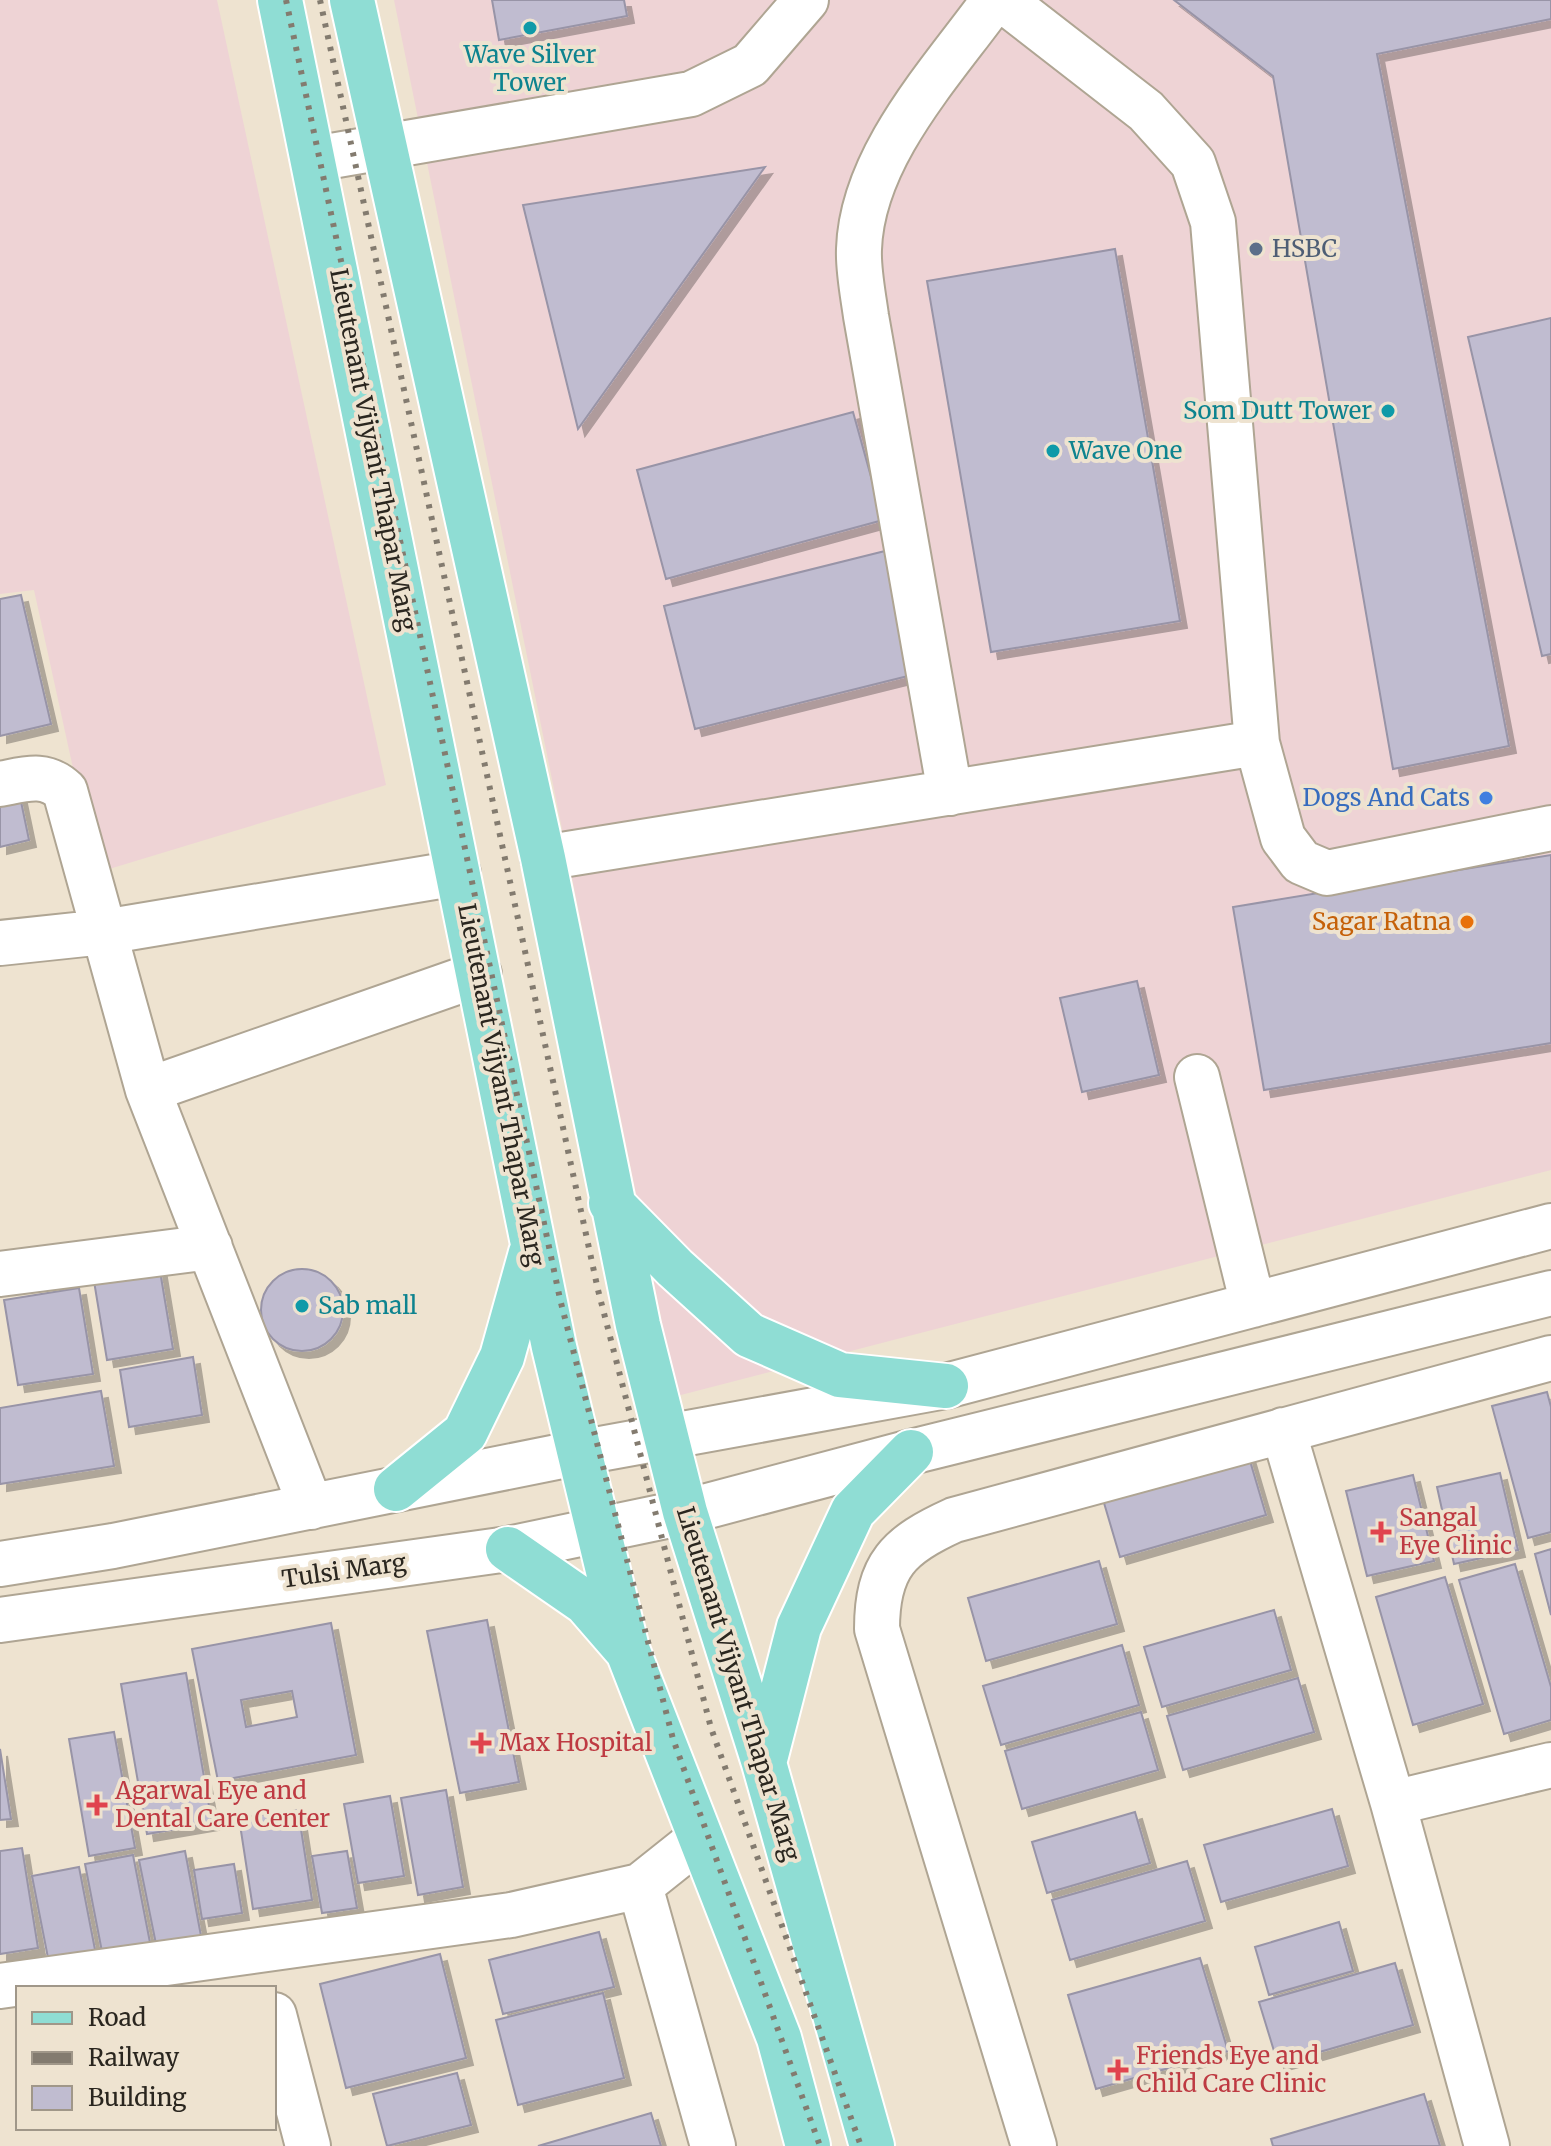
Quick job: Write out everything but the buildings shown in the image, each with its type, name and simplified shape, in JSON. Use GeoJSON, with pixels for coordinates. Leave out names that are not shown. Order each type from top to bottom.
{"type":"FeatureCollection","features":[{"type":"Feature","properties":{"kind":"main road","name":"Lieutenant Vijyant Thapar Marg"},"geometry":{"type":"LineString","coordinates":[[280,0],[533,1245],[627,1649],[779,2038],[808,2146]]}},
{"type":"Feature","properties":{"kind":"main road","name":"Lieutenant Vijyant Thapar Marg"},"geometry":{"type":"LineString","coordinates":[[352,0],[543,858],[611,1203],[666,1437],[685,1512],[764,1763],[872,2146]]}},
{"type":"Feature","properties":{"kind":"main road"},"geometry":{"type":"LineString","coordinates":[[611,1203],[675,1268],[749,1335],[840,1375],[946,1386]]}},
{"type":"Feature","properties":{"kind":"main road"},"geometry":{"type":"LineString","coordinates":[[396,1489],[465,1433],[502,1357],[533,1245]]}},
{"type":"Feature","properties":{"kind":"main road"},"geometry":{"type":"LineString","coordinates":[[764,1763],[799,1627],[853,1511],[911,1452]]}},
{"type":"Feature","properties":{"kind":"main road"},"geometry":{"type":"LineString","coordinates":[[508,1549],[586,1603],[627,1649]]}},
{"type":"Feature","properties":{"kind":"street"},"geometry":{"type":"LineString","coordinates":[[314,159],[691,94],[750,65],[806,0]]}},
{"type":"Feature","properties":{"kind":"street"},"geometry":{"type":"LineString","coordinates":[[950,793],[866,316],[859,249],[869,190],[893,142],[994,0]]}},
{"type":"Feature","properties":{"kind":"street"},"geometry":{"type":"LineString","coordinates":[[1003,0],[1146,111],[1193,163],[1213,222],[1257,743],[1283,838],[1301,862],[1327,873],[1551,828]]}},
{"type":"Feature","properties":{"kind":"street"},"geometry":{"type":"LineString","coordinates":[[543,858],[1257,743]]}},
{"type":"Feature","properties":{"kind":"street"},"geometry":{"type":"LineString","coordinates":[[0,784],[37,777],[53,779],[65,791],[148,1090],[311,1507]]}},
{"type":"Feature","properties":{"kind":"street"},"geometry":{"type":"LineString","coordinates":[[0,943],[104,932],[458,873]]}},
{"type":"Feature","properties":{"kind":"street"},"geometry":{"type":"LineString","coordinates":[[148,1090],[479,974]]}},
{"type":"Feature","properties":{"kind":"street"},"geometry":{"type":"LineString","coordinates":[[1197,1077],[1253,1305]]}},
{"type":"Feature","properties":{"kind":"street"},"geometry":{"type":"LineString","coordinates":[[0,1564],[113,1546],[581,1453],[946,1386],[1551,1226]]}},
{"type":"Feature","properties":{"kind":"street"},"geometry":{"type":"LineString","coordinates":[[0,1274],[210,1247]]}},
{"type":"Feature","properties":{"kind":"street","name":"Tulsi Marg"},"geometry":{"type":"LineString","coordinates":[[0,1620],[508,1549],[685,1512],[911,1452],[1551,1293]]}},
{"type":"Feature","properties":{"kind":"street"},"geometry":{"type":"LineString","coordinates":[[1034,2146],[877,1629],[877,1599],[891,1564],[914,1538],[954,1520],[1551,1358]]}},
{"type":"Feature","properties":{"kind":"street"},"geometry":{"type":"LineString","coordinates":[[1283,1430],[1393,1803],[1487,2146]]}},
{"type":"Feature","properties":{"kind":"street"},"geometry":{"type":"LineString","coordinates":[[1393,1803],[1551,1765]]}},
{"type":"Feature","properties":{"kind":"street"},"geometry":{"type":"LineString","coordinates":[[0,1986],[262,1970],[640,1886],[699,1839]]}},
{"type":"Feature","properties":{"kind":"street"},"geometry":{"type":"LineString","coordinates":[[640,1886],[713,2146]]}},
{"type":"Feature","properties":{"kind":"street"},"geometry":{"type":"LineString","coordinates":[[276,2023],[308,2146]]}},
{"type":"Feature","properties":{"kind":"shaded area"},"geometry":{"type":"Polygon","coordinates":[[[0,0],[217,0],[386,785],[96,873],[34,590],[0,594],[0,0]]]}},
{"type":"Feature","properties":{"kind":"shaded area"},"geometry":{"type":"Polygon","coordinates":[[[394,0],[1551,0],[1551,1170],[677,1396],[394,0]]]}},
{"type":"Feature","properties":{"kind":"railway"},"geometry":{"type":"LineString","coordinates":[[286,0],[560,1299],[673,1739],[820,2146]]}},
{"type":"Feature","properties":{"kind":"railway"},"geometry":{"type":"LineString","coordinates":[[320,0],[598,1290],[711,1728],[861,2146]]}},
{"type":"Feature","properties":{"kind":"place","name":"Wave Silver Tower"},"geometry":{"type":"Point","coordinates":[530,28]}},
{"type":"Feature","properties":{"kind":"place","name":"HSBC"},"geometry":{"type":"Point","coordinates":[1256,249]}},
{"type":"Feature","properties":{"kind":"place","name":"Som Dutt Tower"},"geometry":{"type":"Point","coordinates":[1388,411]}},
{"type":"Feature","properties":{"kind":"place","name":"Wave One"},"geometry":{"type":"Point","coordinates":[1053,451]}},
{"type":"Feature","properties":{"kind":"place","name":"Dogs And Cats"},"geometry":{"type":"Point","coordinates":[1486,798]}},
{"type":"Feature","properties":{"kind":"place","name":"Sagar Ratna"},"geometry":{"type":"Point","coordinates":[1467,922]}},
{"type":"Feature","properties":{"kind":"place","name":"Sab mall"},"geometry":{"type":"Point","coordinates":[302,1306]}},
{"type":"Feature","properties":{"kind":"place","name":"Sangal Eye Clinic"},"geometry":{"type":"Point","coordinates":[1381,1532]}},
{"type":"Feature","properties":{"kind":"place","name":"Max Hospital"},"geometry":{"type":"Point","coordinates":[481,1743]}},
{"type":"Feature","properties":{"kind":"place","name":"Agarwal Eye and Dental Care Center"},"geometry":{"type":"Point","coordinates":[97,1805]}},
{"type":"Feature","properties":{"kind":"place","name":"Friends Eye and Child Care Clinic"},"geometry":{"type":"Point","coordinates":[1118,2070]}}]}
